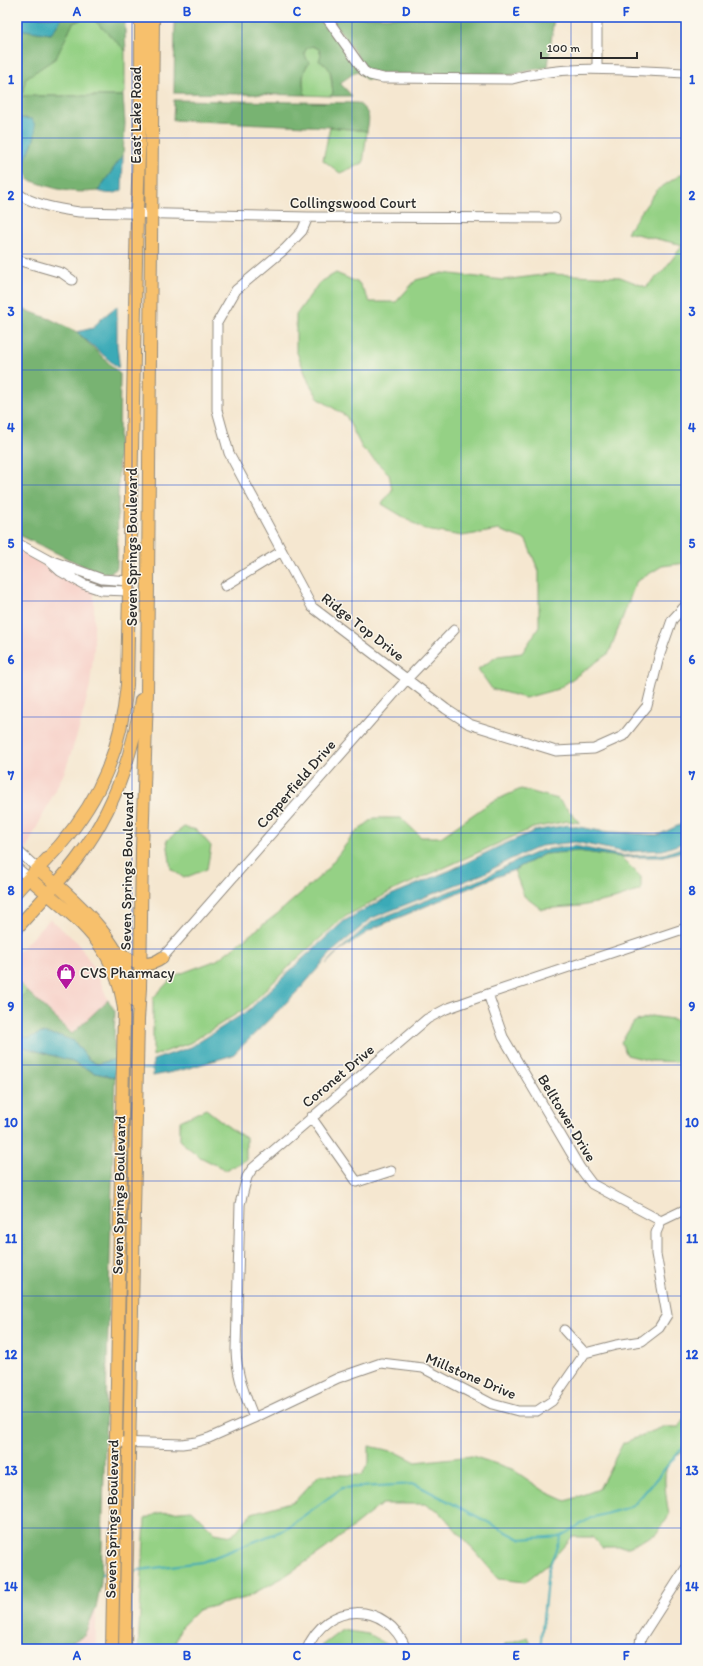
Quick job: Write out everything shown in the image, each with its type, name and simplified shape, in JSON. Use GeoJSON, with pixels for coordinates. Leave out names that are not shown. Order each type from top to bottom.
{"type":"FeatureCollection","features":[{"type":"Feature","properties":{"kind":"main road","name":"East Lake Road"},"geometry":{"type":"LineString","coordinates":[[141,17],[151,214]]}},
{"type":"Feature","properties":{"kind":"main road","name":"East Lake Road"},"geometry":{"type":"LineString","coordinates":[[137,213],[152,17]]}},
{"type":"Feature","properties":{"kind":"main road","name":"Seven Springs Boulevard"},"geometry":{"type":"LineString","coordinates":[[17,891],[61,843],[81,817],[97,792],[109,768],[125,710],[127,685],[137,213]]}},
{"type":"Feature","properties":{"kind":"main road","name":"Seven Springs Boulevard"},"geometry":{"type":"LineString","coordinates":[[112,1649],[114,1549],[123,1442],[141,964],[142,849],[147,694],[147,543],[151,214]]}},
{"type":"Feature","properties":{"kind":"main road"},"geometry":{"type":"LineString","coordinates":[[17,928],[77,860],[103,818],[118,787],[131,751],[143,678],[147,543]]}},
{"type":"Feature","properties":{"kind":"main road"},"geometry":{"type":"LineString","coordinates":[[38,869],[56,884],[108,937],[129,976],[134,994],[138,1019]]}},
{"type":"Feature","properties":{"kind":"main road","name":"Seven Springs Boulevard"},"geometry":{"type":"LineString","coordinates":[[29,878],[71,913],[92,934],[103,948],[112,963],[119,980],[123,999],[125,1020],[118,1356],[124,1375],[123,1442],[128,1517],[126,1649]]}},
{"type":"Feature","properties":{"kind":"main road"},"geometry":{"type":"LineString","coordinates":[[116,950],[134,963],[154,964],[162,958]]}},
{"type":"Feature","properties":{"kind":"main road"},"geometry":{"type":"LineString","coordinates":[[140,988],[146,977],[162,958]]}},
{"type":"Feature","properties":{"kind":"main road"},"geometry":{"type":"LineString","coordinates":[[114,1576],[119,1594],[118,1649]]}},
{"type":"Feature","properties":{"kind":"street"},"geometry":{"type":"LineString","coordinates":[[326,17],[364,71],[370,75],[383,78],[512,79],[556,70],[597,69],[686,73]]}},
{"type":"Feature","properties":{"kind":"street"},"geometry":{"type":"LineString","coordinates":[[597,17],[597,69]]}},
{"type":"Feature","properties":{"kind":"street","name":"Collingswood Court"},"geometry":{"type":"LineString","coordinates":[[17,193],[25,199],[59,209],[79,212],[308,217],[555,218]]}},
{"type":"Feature","properties":{"kind":"street","name":"Ridge Top Drive"},"geometry":{"type":"LineString","coordinates":[[308,217],[302,230],[285,249],[236,290],[217,323],[217,410],[229,453],[312,607],[469,724],[556,751],[594,749],[624,736],[647,706],[659,657],[672,620],[686,605]]}},
{"type":"Feature","properties":{"kind":"street"},"geometry":{"type":"LineString","coordinates":[[17,260],[62,273],[72,280]]}},
{"type":"Feature","properties":{"kind":"street"},"geometry":{"type":"LineString","coordinates":[[17,544],[48,560],[60,570],[83,584],[102,590],[128,586]]}},
{"type":"Feature","properties":{"kind":"street"},"geometry":{"type":"LineString","coordinates":[[225,586],[282,551]]}},
{"type":"Feature","properties":{"kind":"street","name":"Copperfield Drive"},"geometry":{"type":"LineString","coordinates":[[162,958],[408,678],[454,630]]}},
{"type":"Feature","properties":{"kind":"street"},"geometry":{"type":"LineString","coordinates":[[17,850],[38,869]]}},
{"type":"Feature","properties":{"kind":"street"},"geometry":{"type":"LineString","coordinates":[[17,868],[29,878]]}},
{"type":"Feature","properties":{"kind":"street","name":"Coronet Drive"},"geometry":{"type":"LineString","coordinates":[[254,1418],[240,1382],[237,1368],[240,1204],[247,1177],[252,1169],[427,1019],[446,1009],[488,994],[686,928]]}},
{"type":"Feature","properties":{"kind":"street","name":"Belltower Drive"},"geometry":{"type":"LineString","coordinates":[[488,994],[503,1038],[580,1168],[592,1184],[661,1221]]}},
{"type":"Feature","properties":{"kind":"street"},"geometry":{"type":"LineString","coordinates":[[311,1117],[357,1182],[391,1171]]}},
{"type":"Feature","properties":{"kind":"street"},"geometry":{"type":"LineString","coordinates":[[564,1330],[585,1352],[642,1341],[659,1328],[667,1315],[656,1254],[656,1233],[661,1221],[686,1209]]}},
{"type":"Feature","properties":{"kind":"street","name":"Millstone Drive"},"geometry":{"type":"LineString","coordinates":[[123,1442],[182,1444],[196,1442],[209,1438],[254,1418],[338,1378],[381,1363],[423,1368],[492,1404],[518,1411],[537,1411],[552,1401],[585,1352]]}},
{"type":"Feature","properties":{"kind":"street"},"geometry":{"type":"LineString","coordinates":[[639,1649],[640,1638],[686,1568]]}},
{"type":"Feature","properties":{"kind":"street"},"geometry":{"type":"LineString","coordinates":[[306,1649],[311,1637],[322,1625],[336,1616],[353,1613],[369,1614],[381,1619],[397,1632],[406,1649]]}},
{"type":"Feature","properties":{"kind":"shaded area"},"geometry":{"type":"Polygon","coordinates":[[[17,551],[24,553],[71,583],[94,591],[94,648],[90,685],[80,726],[65,771],[25,851],[17,845],[17,551]]]}},
{"type":"Feature","properties":{"kind":"shaded area"},"geometry":{"type":"Polygon","coordinates":[[[50,919],[78,943],[96,971],[108,1000],[72,1034],[17,981],[17,953],[50,919]]]}},
{"type":"Feature","properties":{"kind":"shaded area"},"geometry":{"type":"Polygon","coordinates":[[[96,1607],[96,1649],[51,1649],[64,1646],[84,1636],[96,1607]]]}},
{"type":"Feature","properties":{"kind":"green space"},"geometry":{"type":"Polygon","coordinates":[[[17,17],[125,17],[125,93],[123,93],[123,96],[17,96],[17,17]]]}},
{"type":"Feature","properties":{"kind":"green space"},"geometry":{"type":"Polygon","coordinates":[[[63,17],[88,17],[73,23],[56,58],[26,78],[23,93],[17,93],[17,29],[51,34],[63,17]]]}},
{"type":"Feature","properties":{"kind":"green space"},"geometry":{"type":"Polygon","coordinates":[[[91,17],[124,17],[126,51],[91,17]]]}},
{"type":"Feature","properties":{"kind":"green space"},"geometry":{"type":"Polygon","coordinates":[[[175,17],[322,17],[376,80],[365,79],[357,71],[340,83],[352,96],[330,96],[333,93],[331,74],[327,67],[319,61],[321,54],[319,49],[313,46],[307,48],[304,53],[309,63],[303,74],[303,87],[305,95],[174,93],[175,17]]]}},
{"type":"Feature","properties":{"kind":"green space"},"geometry":{"type":"Polygon","coordinates":[[[330,17],[554,17],[548,67],[511,75],[383,74],[372,71],[366,68],[330,17]]]}},
{"type":"Feature","properties":{"kind":"green space"},"geometry":{"type":"Polygon","coordinates":[[[313,46],[319,49],[330,71],[333,93],[330,96],[305,95],[303,79],[308,63],[304,53],[307,48],[313,46]]]}},
{"type":"Feature","properties":{"kind":"green space"},"geometry":{"type":"Polygon","coordinates":[[[17,96],[123,96],[125,123],[123,155],[98,191],[79,192],[63,190],[29,180],[23,167],[27,118],[17,118],[17,96]]]}},
{"type":"Feature","properties":{"kind":"green space"},"geometry":{"type":"Polygon","coordinates":[[[174,100],[358,103],[367,112],[369,122],[367,131],[330,127],[173,120],[174,100]]]}},
{"type":"Feature","properties":{"kind":"green space"},"geometry":{"type":"Polygon","coordinates":[[[330,127],[367,131],[363,163],[340,173],[323,160],[330,127]]]}},
{"type":"Feature","properties":{"kind":"green space"},"geometry":{"type":"Polygon","coordinates":[[[686,171],[686,563],[662,566],[636,582],[609,653],[558,689],[525,698],[492,689],[478,669],[498,656],[522,653],[539,627],[539,572],[526,540],[499,530],[462,536],[425,530],[382,504],[392,490],[389,474],[362,448],[346,416],[319,399],[309,383],[296,350],[296,315],[319,283],[336,273],[359,283],[370,302],[396,302],[416,280],[443,273],[503,280],[550,274],[620,277],[646,287],[663,271],[683,245],[627,232],[657,190],[686,171]]]}},
{"type":"Feature","properties":{"kind":"green space"},"geometry":{"type":"Polygon","coordinates":[[[17,307],[50,319],[77,332],[120,374],[117,568],[111,573],[98,573],[17,534],[17,307]]]}},
{"type":"Feature","properties":{"kind":"green space"},"geometry":{"type":"Polygon","coordinates":[[[521,789],[558,799],[580,823],[568,821],[533,828],[390,892],[343,918],[298,958],[248,1007],[190,1043],[153,1056],[153,998],[174,976],[217,960],[277,914],[324,873],[354,834],[374,818],[401,818],[421,837],[441,837],[491,802],[521,789]]]}},
{"type":"Feature","properties":{"kind":"green space"},"geometry":{"type":"Polygon","coordinates":[[[184,827],[197,830],[211,846],[207,869],[184,878],[171,869],[167,840],[184,827]]]}},
{"type":"Feature","properties":{"kind":"green space"},"geometry":{"type":"Polygon","coordinates":[[[578,851],[621,857],[641,877],[641,890],[614,899],[581,906],[541,909],[524,896],[514,870],[544,854],[578,851]]]}},
{"type":"Feature","properties":{"kind":"green space"},"geometry":{"type":"Polygon","coordinates":[[[17,981],[27,991],[17,1001],[17,981]]]}},
{"type":"Feature","properties":{"kind":"green space"},"geometry":{"type":"Polygon","coordinates":[[[27,991],[72,1034],[108,1000],[115,1011],[114,1041],[116,1059],[97,1064],[88,1059],[74,1041],[41,1033],[29,1038],[17,1035],[17,1001],[27,991]]]}},
{"type":"Feature","properties":{"kind":"green space"},"geometry":{"type":"Polygon","coordinates":[[[651,1016],[686,1021],[686,1062],[651,1061],[627,1055],[621,1042],[634,1022],[651,1016]]]}},
{"type":"Feature","properties":{"kind":"green space"},"geometry":{"type":"Polygon","coordinates":[[[17,1045],[68,1060],[95,1073],[115,1077],[101,1583],[96,1607],[84,1636],[64,1646],[51,1649],[17,1649],[17,1045]]]}},
{"type":"Feature","properties":{"kind":"green space"},"geometry":{"type":"Polygon","coordinates":[[[206,1109],[230,1128],[246,1138],[246,1160],[226,1170],[200,1157],[180,1141],[180,1121],[206,1109]]]}},
{"type":"Feature","properties":{"kind":"green space"},"geometry":{"type":"Polygon","coordinates":[[[686,1415],[686,1451],[671,1461],[667,1467],[665,1475],[669,1515],[656,1534],[629,1547],[602,1547],[592,1537],[572,1537],[549,1563],[525,1582],[499,1579],[439,1511],[425,1504],[382,1504],[325,1549],[282,1578],[245,1598],[198,1610],[181,1627],[173,1649],[138,1649],[145,1519],[158,1513],[192,1510],[215,1533],[232,1536],[252,1513],[295,1501],[319,1475],[362,1475],[369,1462],[369,1446],[396,1452],[416,1462],[472,1456],[512,1469],[546,1492],[566,1501],[599,1489],[623,1443],[663,1427],[679,1427],[686,1415]]]}},
{"type":"Feature","properties":{"kind":"green space"},"geometry":{"type":"Polygon","coordinates":[[[342,1630],[368,1634],[392,1647],[392,1649],[322,1649],[321,1646],[342,1630]]]}},
{"type":"Feature","properties":{"kind":"green space"},"geometry":{"type":"Polygon","coordinates":[[[528,1637],[534,1649],[503,1649],[505,1644],[528,1637]]]}},
{"type":"Feature","properties":{"kind":"water"},"geometry":{"type":"Polygon","coordinates":[[[17,17],[63,17],[51,34],[17,29],[17,17]]]}},
{"type":"Feature","properties":{"kind":"water"},"geometry":{"type":"Polygon","coordinates":[[[17,118],[32,119],[35,125],[35,137],[33,143],[23,167],[19,168],[17,167],[17,118]]]}},
{"type":"Feature","properties":{"kind":"water"},"geometry":{"type":"Polygon","coordinates":[[[123,155],[122,190],[110,194],[98,191],[123,155]]]}},
{"type":"Feature","properties":{"kind":"water"},"geometry":{"type":"Polygon","coordinates":[[[117,306],[118,368],[77,332],[93,328],[102,318],[117,306]]]}},
{"type":"Feature","properties":{"kind":"water"},"geometry":{"type":"Polygon","coordinates":[[[686,822],[686,842],[663,850],[624,852],[575,842],[541,846],[509,860],[483,874],[372,918],[332,952],[300,989],[233,1055],[182,1070],[153,1076],[153,1060],[191,1047],[249,1010],[344,921],[391,895],[451,870],[534,831],[568,825],[601,831],[658,835],[686,822]]]}},
{"type":"Feature","properties":{"kind":"water"},"geometry":{"type":"Polygon","coordinates":[[[575,846],[623,856],[664,854],[686,846],[686,850],[661,857],[621,857],[578,851],[544,854],[514,870],[374,928],[340,950],[326,964],[334,955],[373,921],[484,878],[510,864],[542,850],[575,846]]]}},
{"type":"Feature","properties":{"kind":"water"},"geometry":{"type":"Polygon","coordinates":[[[41,1033],[61,1036],[74,1041],[88,1059],[97,1064],[116,1059],[115,1077],[95,1073],[68,1060],[17,1045],[17,1035],[29,1038],[41,1033]]]}},
{"type":"Feature","properties":{"kind":"waterway"},"geometry":{"type":"LineString","coordinates":[[141,1069],[153,1069]]}},
{"type":"Feature","properties":{"kind":"waterway"},"geometry":{"type":"LineString","coordinates":[[540,1649],[548,1570],[561,1536],[591,1518],[633,1506],[686,1444]]}},
{"type":"Feature","properties":{"kind":"waterway"},"geometry":{"type":"LineString","coordinates":[[131,1571],[202,1562],[284,1530],[342,1488],[415,1484],[520,1539],[561,1536]]}},
{"type":"Feature","properties":{"kind":"waterway"},"geometry":{"type":"LineString","coordinates":[[102,1574],[108,1573]]}},
{"type":"Feature","properties":{"kind":"place","name":"CVS Pharmacy"},"geometry":{"type":"Point","coordinates":[66,990]}}]}
